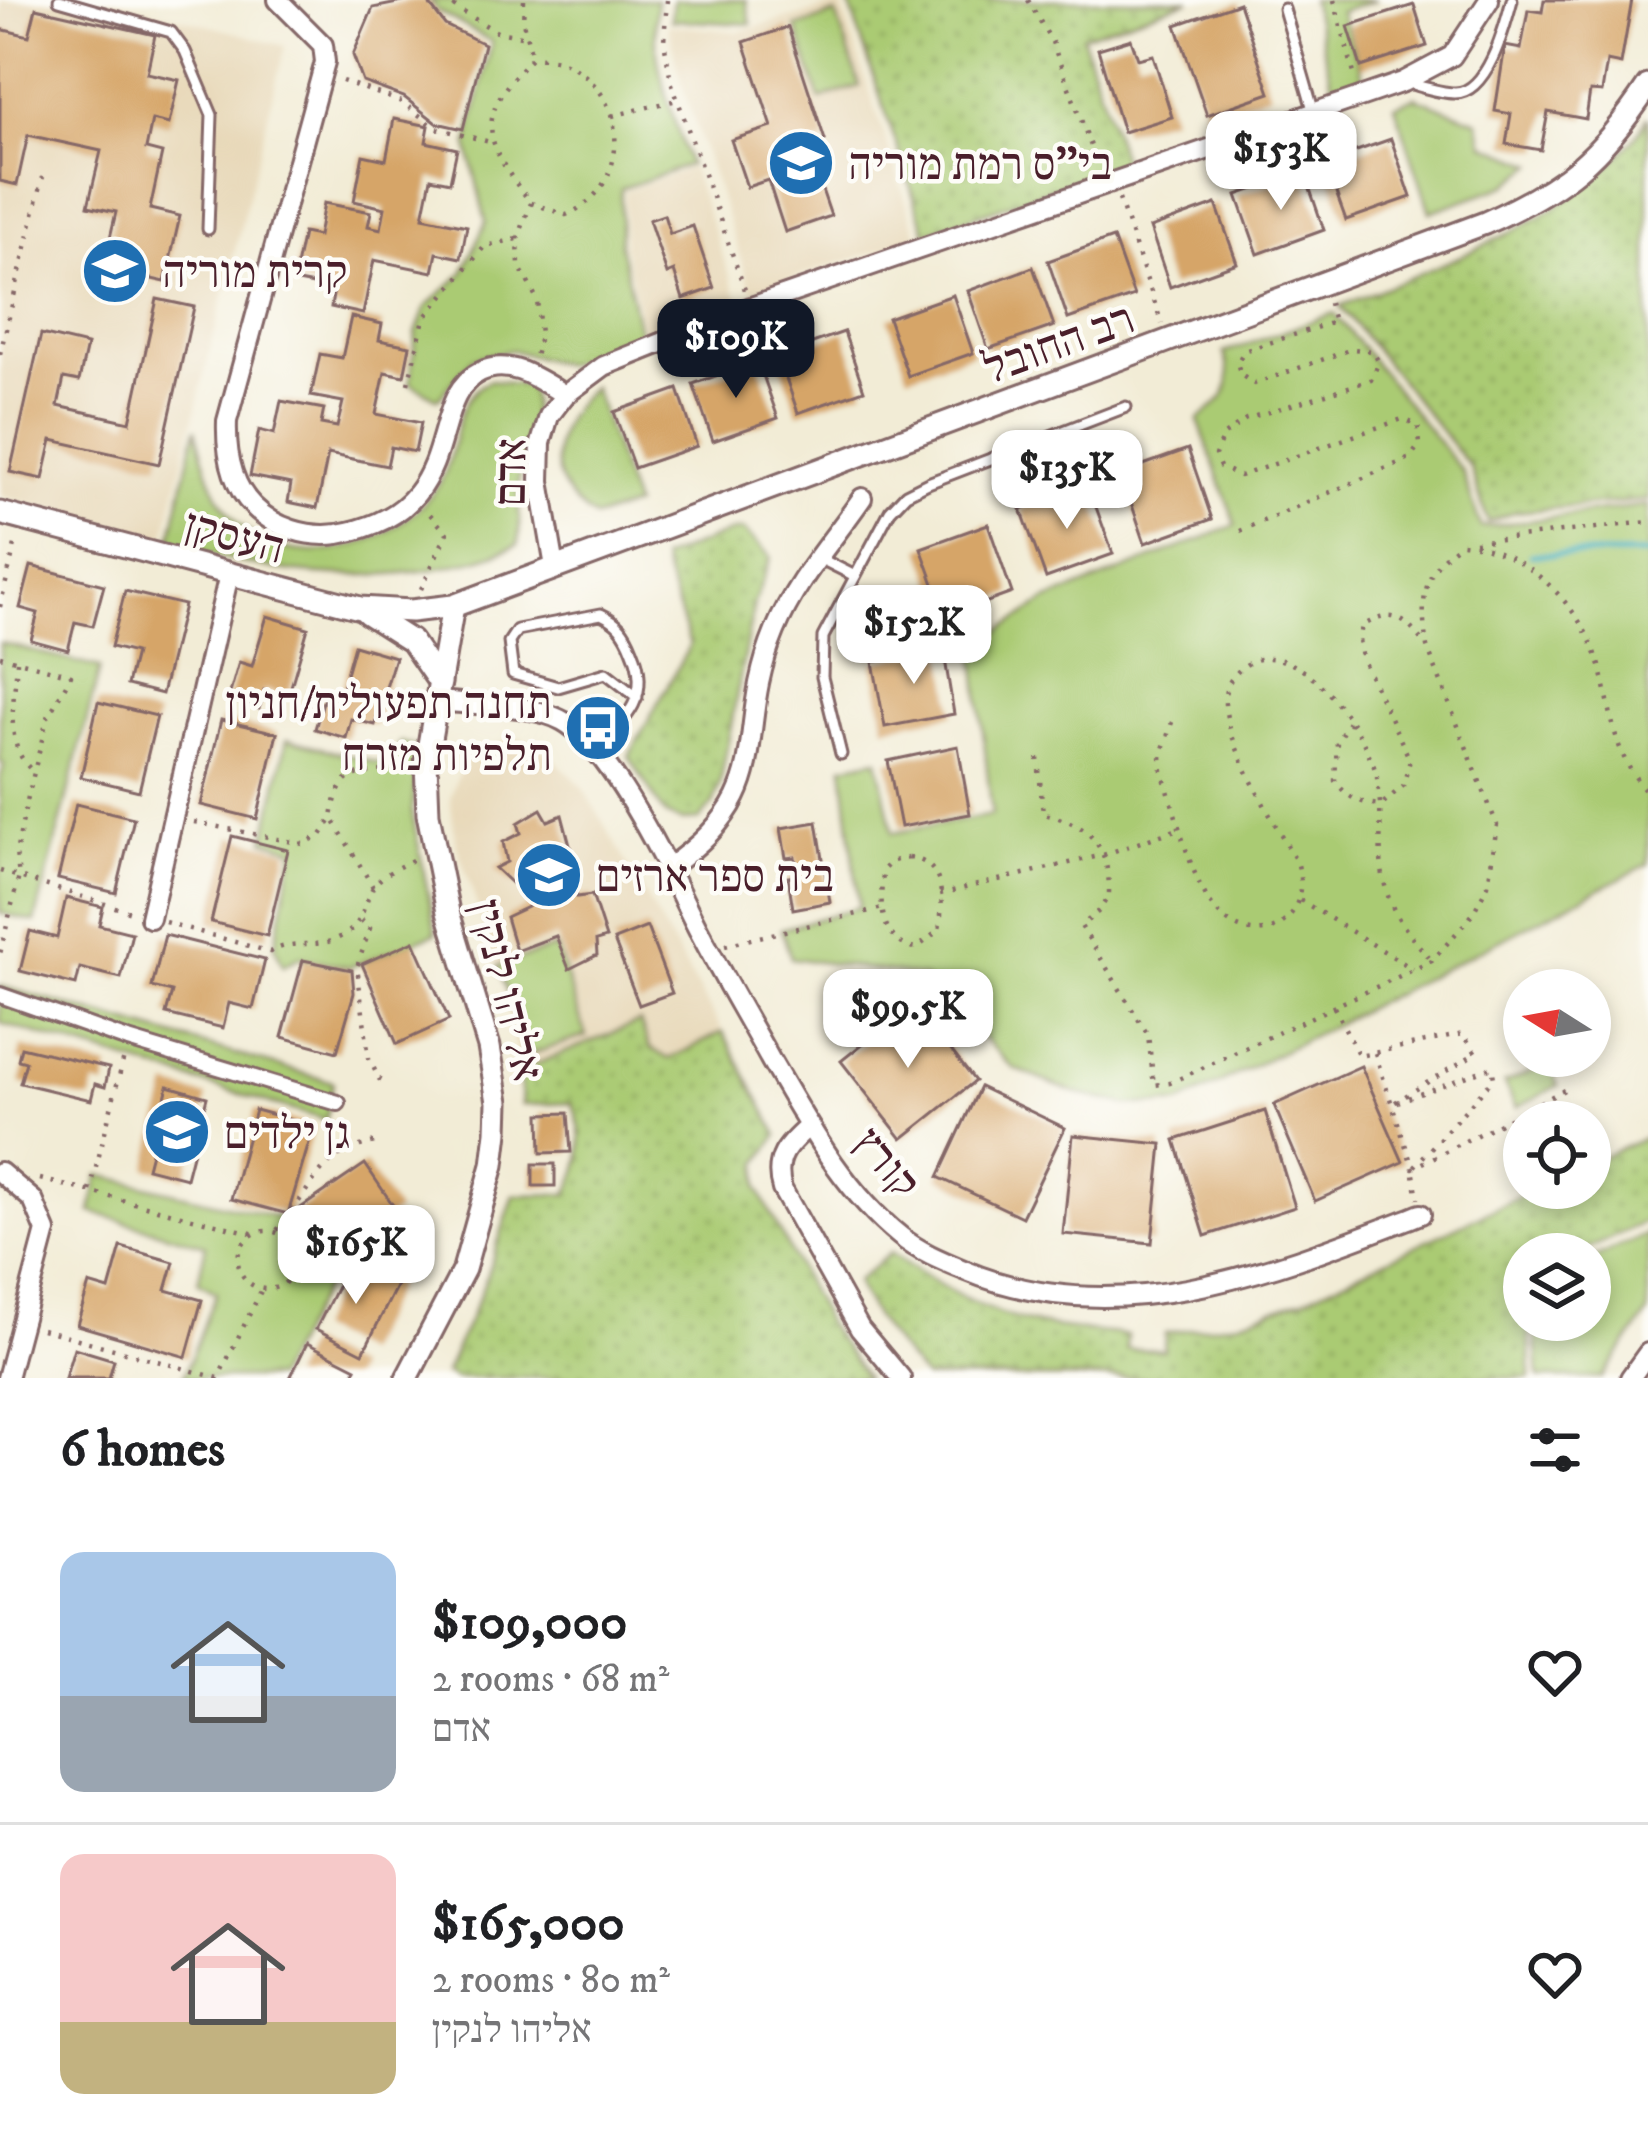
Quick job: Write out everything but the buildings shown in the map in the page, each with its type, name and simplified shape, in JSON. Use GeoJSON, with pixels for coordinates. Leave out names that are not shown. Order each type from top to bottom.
{"type":"FeatureCollection","features":[{"type":"Feature","properties":{"kind":"street"},"geometry":{"type":"LineString","coordinates":[[278,0],[323,45],[322,74],[227,421],[230,464],[248,501],[280,525],[300,532],[329,535],[372,527],[414,496],[436,464],[466,382],[480,371],[500,367],[531,375],[565,395]]}},
{"type":"Feature","properties":{"kind":"street","name":"אדם"},"geometry":{"type":"LineString","coordinates":[[555,567],[538,464],[549,416],[565,395],[604,366],[751,307],[1403,82],[1452,56],[1489,0]]}},
{"type":"Feature","properties":{"kind":"street","name":"רב החובל"},"geometry":{"type":"LineString","coordinates":[[453,606],[1324,286],[1538,200],[1586,164],[1624,122],[1648,86]]}},
{"type":"Feature","properties":{"kind":"street"},"geometry":{"type":"LineString","coordinates":[[668,868],[703,844],[734,806],[748,771],[758,693],[772,637],[790,596],[862,498]]}},
{"type":"Feature","properties":{"kind":"street","name":"העסקן"},"geometry":{"type":"LineString","coordinates":[[11,516],[344,605],[411,610],[453,606]]}},
{"type":"Feature","properties":{"kind":"street"},"geometry":{"type":"LineString","coordinates":[[150,918],[170,818],[235,576]]}},
{"type":"Feature","properties":{"kind":"street"},"geometry":{"type":"LineString","coordinates":[[344,605],[393,627],[425,658],[439,692]]}},
{"type":"Feature","properties":{"kind":"street","name":"אליהו לנקין"},"geometry":{"type":"LineString","coordinates":[[407,1378],[464,1269],[493,1165],[498,1102],[489,1047],[448,912],[428,814],[426,762],[453,606]]}},
{"type":"Feature","properties":{"kind":"street","name":"קורץ"},"geometry":{"type":"LineString","coordinates":[[439,692],[563,721],[595,748],[668,868],[708,949],[809,1126],[850,1186],[903,1239],[984,1279],[1062,1297],[1152,1295],[1286,1266],[1421,1214]]}},
{"type":"Feature","properties":{"kind":"street"},"geometry":{"type":"LineString","coordinates":[[0,995],[128,1040],[338,1103]]}},
{"type":"Feature","properties":{"kind":"street"},"geometry":{"type":"LineString","coordinates":[[809,1126],[782,1154],[778,1168],[782,1190],[860,1329],[901,1378]]}},
{"type":"Feature","properties":{"kind":"street"},"geometry":{"type":"LineString","coordinates":[[0,1172],[33,1200],[46,1231],[7,1378]]}},
{"type":"Feature","properties":{"kind":"street"},"geometry":{"type":"LineString","coordinates":[[1630,1378],[1648,1353]]}},
{"type":"Feature","properties":{"kind":"lane"},"geometry":{"type":"LineString","coordinates":[[59,0],[171,32],[185,51],[212,115],[208,229]]}},
{"type":"Feature","properties":{"kind":"lane"},"geometry":{"type":"LineString","coordinates":[[1403,82],[1460,94],[1472,88],[1490,66],[1512,0]]}},
{"type":"Feature","properties":{"kind":"lane"},"geometry":{"type":"LineString","coordinates":[[1284,9],[1314,112]]}},
{"type":"Feature","properties":{"kind":"lane"},"geometry":{"type":"LineString","coordinates":[[841,754],[820,650],[890,511],[906,494],[1126,407]]}},
{"type":"Feature","properties":{"kind":"lane"},"geometry":{"type":"LineString","coordinates":[[816,556],[855,576]]}},
{"type":"Feature","properties":{"kind":"lane"},"geometry":{"type":"LineString","coordinates":[[595,748],[624,722],[637,697],[641,677],[619,624],[601,614],[517,630],[509,643],[513,674],[558,686],[606,673],[637,697]]}},
{"type":"Feature","properties":{"kind":"path"},"geometry":{"type":"LineString","coordinates":[[443,0],[496,32],[527,37]]}},
{"type":"Feature","properties":{"kind":"path"},"geometry":{"type":"LineString","coordinates":[[524,0],[532,57]]}},
{"type":"Feature","properties":{"kind":"path"},"geometry":{"type":"LineString","coordinates":[[667,0],[665,58],[751,307]]}},
{"type":"Feature","properties":{"kind":"path"},"geometry":{"type":"LineString","coordinates":[[1028,0],[1052,42],[1110,183],[1168,343]]}},
{"type":"Feature","properties":{"kind":"path"},"geometry":{"type":"LineString","coordinates":[[1334,0],[1360,96]]}},
{"type":"Feature","properties":{"kind":"path"},"geometry":{"type":"LineString","coordinates":[[532,57],[560,60],[584,76],[602,91],[612,116],[615,147],[608,182],[582,208],[566,215],[531,203],[490,142],[497,97],[532,57]]}},
{"type":"Feature","properties":{"kind":"path"},"geometry":{"type":"LineString","coordinates":[[322,74],[402,102],[436,128],[490,142]]}},
{"type":"Feature","properties":{"kind":"path"},"geometry":{"type":"LineString","coordinates":[[612,116],[678,100]]}},
{"type":"Feature","properties":{"kind":"path"},"geometry":{"type":"LineString","coordinates":[[0,354],[43,177]]}},
{"type":"Feature","properties":{"kind":"path"},"geometry":{"type":"LineString","coordinates":[[531,203],[518,239],[519,266],[538,299],[540,335],[531,375]]}},
{"type":"Feature","properties":{"kind":"path"},"geometry":{"type":"LineString","coordinates":[[408,384],[424,319],[485,246],[518,239]]}},
{"type":"Feature","properties":{"kind":"path"},"geometry":{"type":"LineString","coordinates":[[1240,532],[1410,458],[1420,444],[1418,425],[1402,419],[1240,476],[1220,467],[1215,454],[1223,436],[1246,418],[1371,380],[1379,362],[1372,352],[1352,350],[1254,384],[1241,375],[1237,363],[1244,351],[1334,322],[1324,286]]}},
{"type":"Feature","properties":{"kind":"path"},"geometry":{"type":"LineString","coordinates":[[411,610],[447,533],[414,496]]}},
{"type":"Feature","properties":{"kind":"path"},"geometry":{"type":"LineString","coordinates":[[235,576],[256,509]]}},
{"type":"Feature","properties":{"kind":"path"},"geometry":{"type":"LineString","coordinates":[[0,607],[11,516]]}},
{"type":"Feature","properties":{"kind":"path"},"geometry":{"type":"LineString","coordinates":[[1038,758],[1043,814],[1077,822],[1103,855],[1109,895],[1081,926],[1148,1035],[1154,1085],[1170,1083],[1432,961],[1472,915],[1488,885],[1497,825],[1427,647],[1423,618],[1432,571],[1441,556],[1462,543],[1648,522]]}},
{"type":"Feature","properties":{"kind":"path"},"geometry":{"type":"LineString","coordinates":[[1462,543],[1501,551],[1542,579],[1574,611],[1598,661],[1613,736],[1630,773],[1648,793]]}},
{"type":"Feature","properties":{"kind":"path"},"geometry":{"type":"LineString","coordinates":[[1349,722],[1337,741],[1335,781],[1360,803],[1381,805],[1403,786],[1410,760],[1362,658],[1361,626],[1382,615],[1399,618],[1427,647]]}},
{"type":"Feature","properties":{"kind":"path"},"geometry":{"type":"LineString","coordinates":[[0,656],[70,675],[47,719],[16,853],[19,876],[0,954]]}},
{"type":"Feature","properties":{"kind":"path"},"geometry":{"type":"LineString","coordinates":[[1172,722],[1161,755],[1199,880],[1226,921],[1248,930],[1272,932],[1287,921],[1303,884],[1226,721],[1222,702],[1238,670],[1281,657],[1308,672],[1361,737],[1375,770],[1381,805],[1379,844],[1386,889],[1404,927],[1432,961]]}},
{"type":"Feature","properties":{"kind":"path"},"geometry":{"type":"LineString","coordinates":[[17,661],[13,741],[20,760],[34,772]]}},
{"type":"Feature","properties":{"kind":"path"},"geometry":{"type":"LineString","coordinates":[[170,818],[303,844],[321,835],[332,818],[343,780],[426,762]]}},
{"type":"Feature","properties":{"kind":"path"},"geometry":{"type":"LineString","coordinates":[[332,818],[373,887]]}},
{"type":"Feature","properties":{"kind":"path"},"geometry":{"type":"LineString","coordinates":[[940,894],[1103,855],[1181,828]]}},
{"type":"Feature","properties":{"kind":"path"},"geometry":{"type":"LineString","coordinates":[[0,871],[270,952],[288,942],[324,943],[345,935],[361,920],[373,887],[434,849]]}},
{"type":"Feature","properties":{"kind":"path"},"geometry":{"type":"LineString","coordinates":[[923,859],[935,869],[939,930],[917,948],[894,940],[886,930],[883,908],[881,882],[892,861],[923,859]]}},
{"type":"Feature","properties":{"kind":"path"},"geometry":{"type":"LineString","coordinates":[[1300,900],[1414,969]]}},
{"type":"Feature","properties":{"kind":"path"},"geometry":{"type":"LineString","coordinates":[[708,949],[883,908]]}},
{"type":"Feature","properties":{"kind":"path"},"geometry":{"type":"LineString","coordinates":[[361,920],[370,928],[357,962],[368,1058],[379,1079],[389,1084]]}},
{"type":"Feature","properties":{"kind":"path"},"geometry":{"type":"LineString","coordinates":[[1334,1007],[1359,1056],[1463,1034],[1476,1052],[1392,1104]]}},
{"type":"Feature","properties":{"kind":"path"},"geometry":{"type":"LineString","coordinates":[[90,1191],[128,1040]]}},
{"type":"Feature","properties":{"kind":"path"},"geometry":{"type":"LineString","coordinates":[[1376,1052],[1413,1168],[1421,1214]]}},
{"type":"Feature","properties":{"kind":"path"},"geometry":{"type":"LineString","coordinates":[[1392,1104],[1492,1067],[1494,1078],[1413,1168]]}},
{"type":"Feature","properties":{"kind":"path"},"geometry":{"type":"LineString","coordinates":[[1413,1168],[1566,1089]]}},
{"type":"Feature","properties":{"kind":"path"},"geometry":{"type":"LineString","coordinates":[[275,1232],[330,1160],[348,1147],[376,1142]]}},
{"type":"Feature","properties":{"kind":"path"},"geometry":{"type":"LineString","coordinates":[[22,1174],[255,1234],[275,1232],[294,1247],[296,1267],[282,1286],[262,1289],[248,1282],[238,1264],[241,1248],[255,1234]]}},
{"type":"Feature","properties":{"kind":"path"},"geometry":{"type":"LineString","coordinates":[[19,1322],[218,1378],[262,1289]]}},
{"type":"Feature","properties":{"kind":"shaded area","name":"קרית מוריה"},"geometry":{"type":"Polygon","coordinates":[[[0,0],[114,0],[285,46],[164,539],[0,496],[0,0]]]}},
{"type":"Feature","properties":{"kind":"shaded area","name":"בי\"ס רמת מוריה"},"geometry":{"type":"Polygon","coordinates":[[[841,4],[918,238],[752,291],[683,88],[668,25],[738,32],[841,4]]]}},
{"type":"Feature","properties":{"kind":"shaded area"},"geometry":{"type":"Polygon","coordinates":[[[691,168],[739,300],[644,334],[624,245],[625,191],[691,168]]]}},
{"type":"Feature","properties":{"kind":"shaded area","name":"בית ספר ארזים"},"geometry":{"type":"Polygon","coordinates":[[[520,738],[549,754],[583,787],[723,1032],[669,1059],[650,1048],[639,1022],[519,1071],[504,985],[456,843],[450,798],[464,758],[520,738]]]}},
{"type":"Feature","properties":{"kind":"green space"},"geometry":{"type":"Polygon","coordinates":[[[430,0],[657,0],[659,63],[689,165],[621,189],[620,244],[640,335],[564,365],[512,350],[473,358],[438,399],[410,383],[416,333],[426,307],[463,273],[486,222],[468,145],[492,42],[438,11],[430,0]]]}},
{"type":"Feature","properties":{"kind":"green space"},"geometry":{"type":"Polygon","coordinates":[[[673,0],[746,0],[751,24],[671,20],[673,0]]]}},
{"type":"Feature","properties":{"kind":"green space"},"geometry":{"type":"Polygon","coordinates":[[[848,0],[1190,0],[1082,36],[1124,164],[926,233],[848,0]]]}},
{"type":"Feature","properties":{"kind":"green space"},"geometry":{"type":"Polygon","coordinates":[[[1311,0],[1376,0],[1340,12],[1365,81],[1334,92],[1311,0]]]}},
{"type":"Feature","properties":{"kind":"green space"},"geometry":{"type":"Polygon","coordinates":[[[836,14],[860,86],[820,99],[796,27],[836,14]]]}},
{"type":"Feature","properties":{"kind":"green space"},"geometry":{"type":"Polygon","coordinates":[[[1415,97],[1478,121],[1485,144],[1535,164],[1507,185],[1430,212],[1395,105],[1415,97]]]}},
{"type":"Feature","properties":{"kind":"green space"},"geometry":{"type":"Polygon","coordinates":[[[1648,116],[1648,500],[1515,512],[1488,522],[1470,467],[1340,306],[1466,253],[1554,208],[1624,150],[1648,116]]]}},
{"type":"Feature","properties":{"kind":"green space"},"geometry":{"type":"Polygon","coordinates":[[[1334,313],[1462,471],[1481,527],[1648,505],[1648,864],[1179,1104],[1127,1105],[1074,1093],[1013,1068],[923,977],[791,958],[781,929],[859,907],[843,766],[878,759],[893,833],[992,815],[974,648],[1046,601],[1236,525],[1198,420],[1226,392],[1229,376],[1224,353],[1334,313]]]}},
{"type":"Feature","properties":{"kind":"green space"},"geometry":{"type":"Polygon","coordinates":[[[490,380],[529,386],[532,398],[519,479],[518,545],[461,564],[340,575],[265,568],[170,543],[196,428],[215,489],[236,521],[260,539],[287,549],[344,548],[372,539],[421,506],[446,470],[468,400],[490,380]]]}},
{"type":"Feature","properties":{"kind":"green space"},"geometry":{"type":"Polygon","coordinates":[[[593,387],[634,506],[594,518],[565,488],[556,454],[566,419],[593,387]]]}},
{"type":"Feature","properties":{"kind":"green space"},"geometry":{"type":"Polygon","coordinates":[[[743,530],[771,557],[754,603],[720,784],[713,804],[699,820],[681,821],[665,815],[629,756],[690,645],[661,559],[743,530]]]}},
{"type":"Feature","properties":{"kind":"green space"},"geometry":{"type":"Polygon","coordinates":[[[0,643],[100,668],[35,922],[0,913],[4,764],[0,762],[0,643]]]}},
{"type":"Feature","properties":{"kind":"green space"},"geometry":{"type":"Polygon","coordinates":[[[287,739],[389,766],[401,742],[418,748],[412,813],[436,933],[350,967],[300,957],[283,966],[275,946],[294,849],[265,840],[287,739]]]}},
{"type":"Feature","properties":{"kind":"green space"},"geometry":{"type":"Polygon","coordinates":[[[556,947],[586,1036],[528,1055],[498,966],[556,947]]]}},
{"type":"Feature","properties":{"kind":"green space"},"geometry":{"type":"Polygon","coordinates":[[[0,986],[333,1082],[326,1120],[0,1023],[0,986]]]}},
{"type":"Feature","properties":{"kind":"green space"},"geometry":{"type":"Polygon","coordinates":[[[640,1022],[650,1048],[669,1059],[723,1032],[778,1135],[759,1163],[758,1188],[826,1323],[866,1378],[455,1378],[445,1373],[481,1292],[514,1195],[567,1194],[580,1161],[581,1138],[572,1103],[522,1105],[519,1071],[640,1022]]]}},
{"type":"Feature","properties":{"kind":"green space"},"geometry":{"type":"Polygon","coordinates":[[[1518,1077],[1554,1077],[1558,1086],[1529,1101],[1513,1101],[1504,1083],[1518,1077]]]}},
{"type":"Feature","properties":{"kind":"green space"},"geometry":{"type":"Polygon","coordinates":[[[1648,1136],[1648,1220],[1611,1238],[1611,1233],[1503,1233],[1503,1341],[1530,1341],[1531,1378],[924,1378],[877,1321],[856,1282],[890,1253],[995,1312],[1045,1325],[1127,1335],[1126,1349],[1164,1350],[1165,1333],[1236,1322],[1301,1300],[1503,1205],[1503,1209],[1611,1209],[1611,1153],[1648,1136]]]}},
{"type":"Feature","properties":{"kind":"green space"},"geometry":{"type":"Polygon","coordinates":[[[99,1175],[278,1217],[331,1275],[275,1378],[183,1378],[216,1293],[198,1282],[206,1245],[91,1212],[99,1175]]]}},
{"type":"Feature","properties":{"kind":"green space"},"geometry":{"type":"Polygon","coordinates":[[[1648,1234],[1648,1314],[1602,1378],[1539,1378],[1536,1341],[1611,1341],[1611,1251],[1648,1234]]]}},
{"type":"Feature","properties":{"kind":"waterway"},"geometry":{"type":"LineString","coordinates":[[1531,555],[1648,554]]}},
{"type":"Feature","properties":{"kind":"place","name":"בי\"ס רמת מוריה"},"geometry":{"type":"Point","coordinates":[801,163]}},
{"type":"Feature","properties":{"kind":"place","name":"קרית מוריה"},"geometry":{"type":"Point","coordinates":[115,271]}},
{"type":"Feature","properties":{"kind":"place","name":"תחנה תפעולית/חניון תלפיות מזרח"},"geometry":{"type":"Point","coordinates":[598,728]}},
{"type":"Feature","properties":{"kind":"place","name":"בית ספר ארזים"},"geometry":{"type":"Point","coordinates":[549,875]}},
{"type":"Feature","properties":{"kind":"place","name":"גן ילדים"},"geometry":{"type":"Point","coordinates":[177,1132]}}]}
